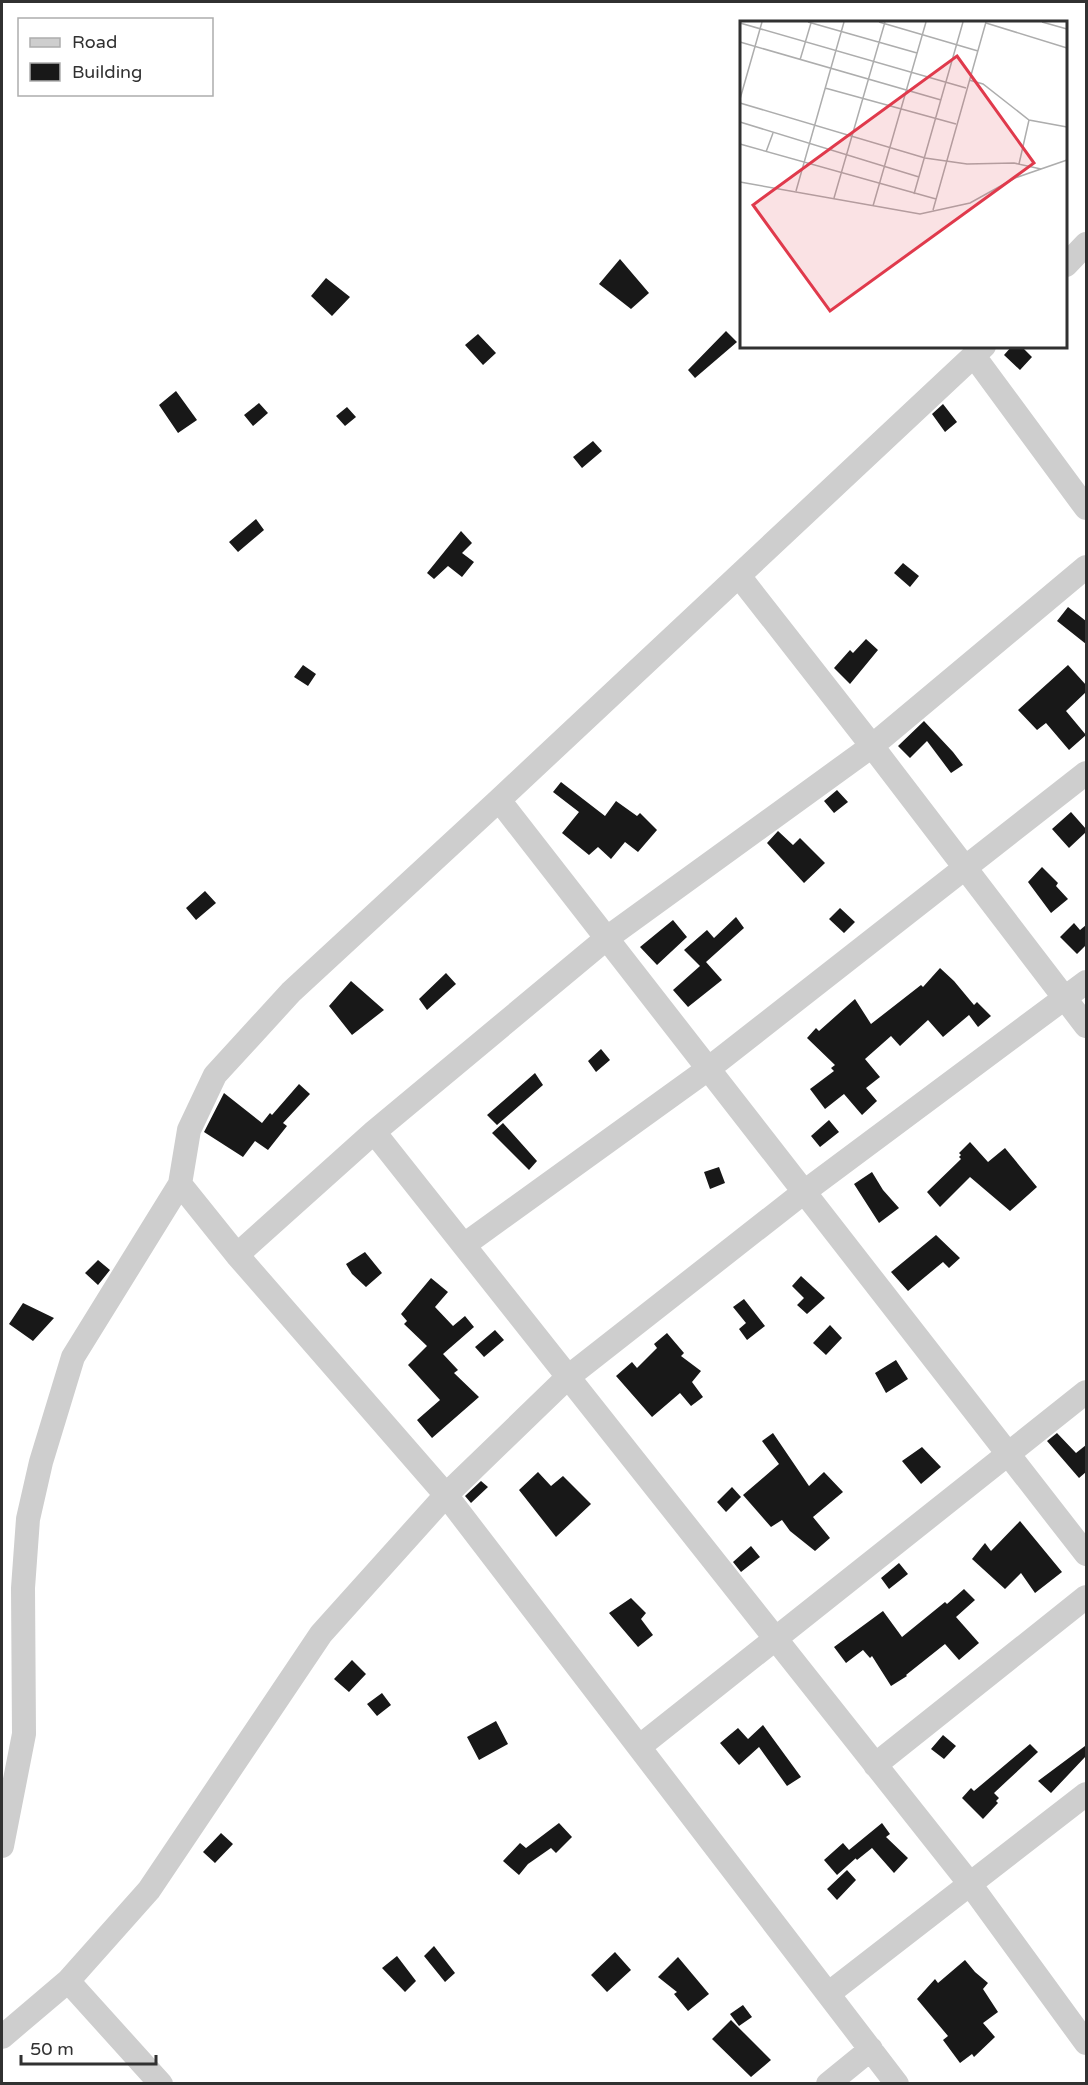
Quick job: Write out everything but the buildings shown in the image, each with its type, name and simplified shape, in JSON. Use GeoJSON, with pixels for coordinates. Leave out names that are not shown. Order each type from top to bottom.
{"type":"FeatureCollection","features":[{"type":"Feature","properties":{"kind":"street"},"geometry":{"type":"LineString","coordinates":[[1067,263],[1086,244]]}},
{"type":"Feature","properties":{"kind":"street"},"geometry":{"type":"LineString","coordinates":[[2,1846],[24,1734],[25,1565],[28,1519],[41,1462],[73,1358],[180,1184],[189,1130],[215,1075],[291,992],[979,352],[1086,508]]}},
{"type":"Feature","properties":{"kind":"street"},"geometry":{"type":"LineString","coordinates":[[237,1255],[374,1132],[607,938],[872,746],[1086,567]]}},
{"type":"Feature","properties":{"kind":"street"},"geometry":{"type":"LineString","coordinates":[[739,576],[1086,1026]]}},
{"type":"Feature","properties":{"kind":"street"},"geometry":{"type":"LineString","coordinates":[[464,1245],[708,1069],[1086,773]]}},
{"type":"Feature","properties":{"kind":"street"},"geometry":{"type":"LineString","coordinates":[[499,800],[1086,1554]]}},
{"type":"Feature","properties":{"kind":"street"},"geometry":{"type":"LineString","coordinates":[[2,2037],[68,1981],[149,1890],[321,1634],[446,1495],[568,1377],[804,1192],[1086,982]]}},
{"type":"Feature","properties":{"kind":"street"},"geometry":{"type":"LineString","coordinates":[[374,1132],[970,1884],[1086,2043]]}},
{"type":"Feature","properties":{"kind":"street"},"geometry":{"type":"LineString","coordinates":[[180,1184],[237,1255],[446,1495],[897,2084]]}},
{"type":"Feature","properties":{"kind":"street"},"geometry":{"type":"LineString","coordinates":[[639,1747],[1086,1392]]}},
{"type":"Feature","properties":{"kind":"street"},"geometry":{"type":"LineString","coordinates":[[876,1765],[1086,1597]]}},
{"type":"Feature","properties":{"kind":"street"},"geometry":{"type":"LineString","coordinates":[[828,1994],[1086,1794]]}},
{"type":"Feature","properties":{"kind":"street"},"geometry":{"type":"LineString","coordinates":[[68,1981],[161,2084]]}},
{"type":"Feature","properties":{"kind":"street"},"geometry":{"type":"LineString","coordinates":[[828,2084],[871,2049]]}}]}
